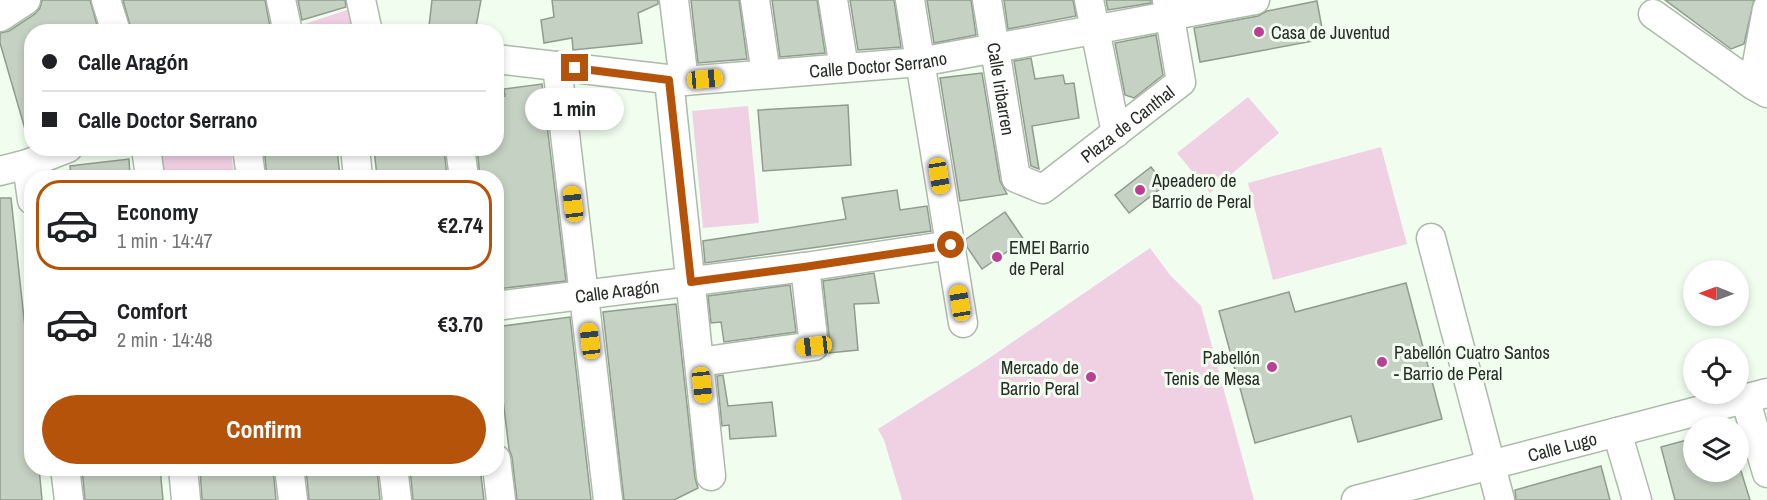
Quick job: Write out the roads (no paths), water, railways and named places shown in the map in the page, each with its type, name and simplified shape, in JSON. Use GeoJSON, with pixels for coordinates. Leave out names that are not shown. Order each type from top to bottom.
{"type":"FeatureCollection","features":[{"type":"Feature","properties":{"kind":"street"},"geometry":{"type":"LineString","coordinates":[[0,17],[26,0]]}},
{"type":"Feature","properties":{"kind":"street"},"geometry":{"type":"LineString","coordinates":[[106,0],[114,24]]}},
{"type":"Feature","properties":{"kind":"street"},"geometry":{"type":"LineString","coordinates":[[281,0],[286,24]]}},
{"type":"Feature","properties":{"kind":"street"},"geometry":{"type":"LineString","coordinates":[[361,0],[366,24]]}},
{"type":"Feature","properties":{"kind":"street"},"geometry":{"type":"LineString","coordinates":[[674,0],[677,81],[691,282],[711,476]]}},
{"type":"Feature","properties":{"kind":"street"},"geometry":{"type":"LineString","coordinates":[[755,0],[766,74]]}},
{"type":"Feature","properties":{"kind":"street"},"geometry":{"type":"LineString","coordinates":[[833,0],[844,68]]}},
{"type":"Feature","properties":{"kind":"street"},"geometry":{"type":"LineString","coordinates":[[910,0],[963,322]]}},
{"type":"Feature","properties":{"kind":"street","name":"Calle Iribarren"},"geometry":{"type":"LineString","coordinates":[[987,0],[1016,178]]}},
{"type":"Feature","properties":{"kind":"street"},"geometry":{"type":"LineString","coordinates":[[1089,0],[1116,134]]}},
{"type":"Feature","properties":{"kind":"street","name":"Calle Doctor Serrano"},"geometry":{"type":"LineString","coordinates":[[504,60],[677,81],[920,62],[1095,31],[1169,8],[1252,0]]}},
{"type":"Feature","properties":{"kind":"street","name":"Plaza de Canthal"},"geometry":{"type":"LineString","coordinates":[[1016,178],[1043,189],[1181,82],[1169,8]]}},
{"type":"Feature","properties":{"kind":"street"},"geometry":{"type":"LineString","coordinates":[[1760,89],[1767,9]]}},
{"type":"Feature","properties":{"kind":"street"},"geometry":{"type":"LineString","coordinates":[[1653,14],[1760,89]]}},
{"type":"Feature","properties":{"kind":"street"},"geometry":{"type":"LineString","coordinates":[[557,66],[608,500]]}},
{"type":"Feature","properties":{"kind":"street"},"geometry":{"type":"LineString","coordinates":[[24,188],[8,164],[38,156]]}},
{"type":"Feature","properties":{"kind":"street"},"geometry":{"type":"LineString","coordinates":[[1431,238],[1500,500]]}},
{"type":"Feature","properties":{"kind":"street","name":"Calle Aragón"},"geometry":{"type":"LineString","coordinates":[[504,305],[804,267],[951,245]]}},
{"type":"Feature","properties":{"kind":"street"},"geometry":{"type":"LineString","coordinates":[[699,362],[814,346],[804,267]]}},
{"type":"Feature","properties":{"kind":"street"},"geometry":{"type":"LineString","coordinates":[[1756,396],[1767,472]]}},
{"type":"Feature","properties":{"kind":"street","name":"Calle Lugo"},"geometry":{"type":"LineString","coordinates":[[1356,500],[1387,496],[1490,465],[1756,396]]}},
{"type":"Feature","properties":{"kind":"street"},"geometry":{"type":"LineString","coordinates":[[1617,432],[1637,500]]}},
{"type":"Feature","properties":{"kind":"street"},"geometry":{"type":"LineString","coordinates":[[66,476],[69,500]]}},
{"type":"Feature","properties":{"kind":"street"},"geometry":{"type":"LineString","coordinates":[[184,476],[186,500]]}},
{"type":"Feature","properties":{"kind":"street"},"geometry":{"type":"LineString","coordinates":[[290,476],[293,500]]}},
{"type":"Feature","properties":{"kind":"street"},"geometry":{"type":"LineString","coordinates":[[394,476],[397,500]]}},
{"type":"Feature","properties":{"kind":"street"},"geometry":{"type":"LineString","coordinates":[[498,476],[501,500]]}},
{"type":"Feature","properties":{"kind":"place","name":"Casa de Juventud"},"geometry":{"type":"Point","coordinates":[1259,32]}},
{"type":"Feature","properties":{"kind":"place","name":"Apeadero de Barrio de Peral"},"geometry":{"type":"Point","coordinates":[1140,190]}},
{"type":"Feature","properties":{"kind":"place","name":"EMEI Barrio de Peral"},"geometry":{"type":"Point","coordinates":[997,257]}},
{"type":"Feature","properties":{"kind":"place","name":"Pabellón Cuatro Santos - Barrio de Peral"},"geometry":{"type":"Point","coordinates":[1382,362]}},
{"type":"Feature","properties":{"kind":"place","name":"Pabellón Tenis de Mesa"},"geometry":{"type":"Point","coordinates":[1272,367]}},
{"type":"Feature","properties":{"kind":"place","name":"Mercado de Barrio Peral"},"geometry":{"type":"Point","coordinates":[1091,377]}}]}
